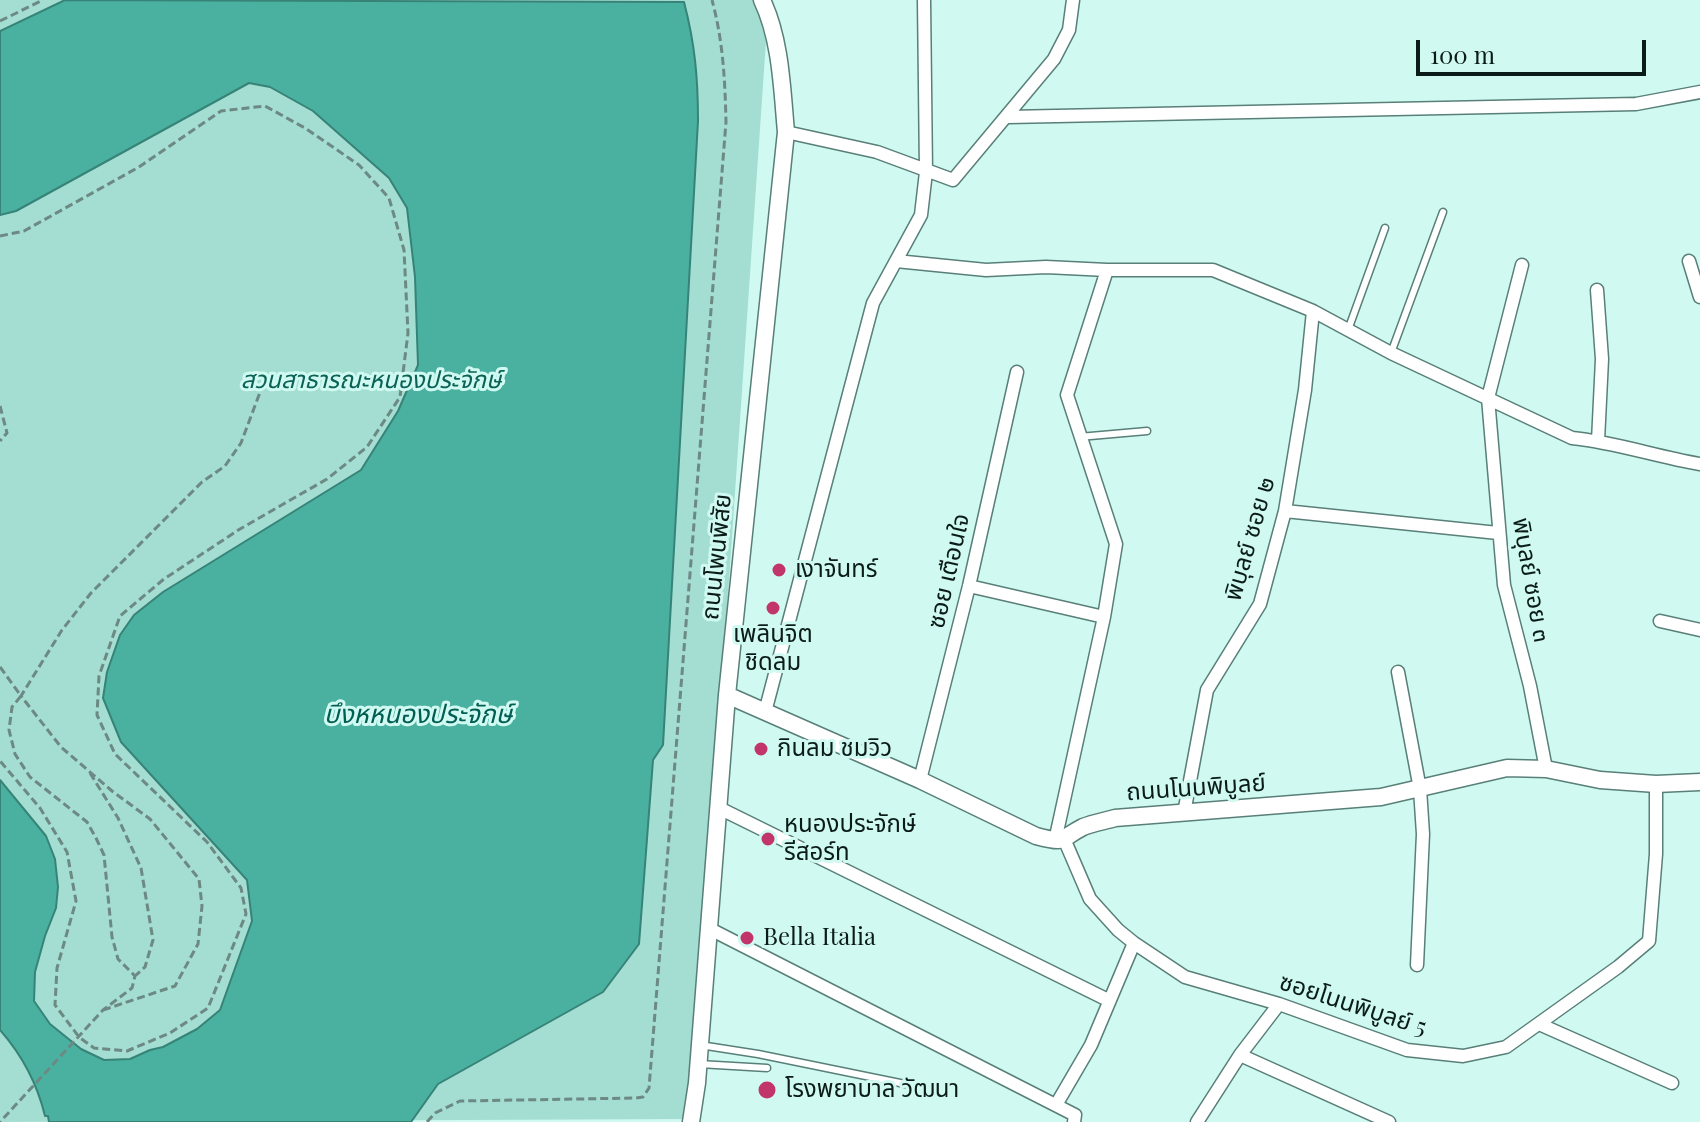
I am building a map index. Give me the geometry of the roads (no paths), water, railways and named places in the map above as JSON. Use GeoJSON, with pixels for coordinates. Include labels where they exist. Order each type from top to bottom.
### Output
{"type":"FeatureCollection","features":[{"type":"Feature","properties":{"kind":"street","name":"ถนนโพนพิสัย"},"geometry":{"type":"LineString","coordinates":[[691,1122],[699,1064],[727,695],[786,132],[779,67],[768,12],[762,0]]}},
{"type":"Feature","properties":{"kind":"street"},"geometry":{"type":"LineString","coordinates":[[765,712],[873,303],[921,215],[926,172],[924,0]]}},
{"type":"Feature","properties":{"kind":"street"},"geometry":{"type":"LineString","coordinates":[[786,132],[877,152],[953,180],[1054,59],[1069,30],[1073,0]]}},
{"type":"Feature","properties":{"kind":"street"},"geometry":{"type":"LineString","coordinates":[[1008,117],[1636,104],[1700,92]]}},
{"type":"Feature","properties":{"kind":"street"},"geometry":{"type":"LineString","coordinates":[[896,261],[986,270],[1046,267],[1213,270],[1313,311],[1391,353],[1572,438],[1700,464]]}},
{"type":"Feature","properties":{"kind":"street"},"geometry":{"type":"LineString","coordinates":[[1689,261],[1700,297]]}},
{"type":"Feature","properties":{"kind":"street","name":"พิบุลย์ ซอย ๓"},"geometry":{"type":"LineString","coordinates":[[1522,265],[1488,398],[1504,585],[1530,686],[1546,769]]}},
{"type":"Feature","properties":{"kind":"street"},"geometry":{"type":"LineString","coordinates":[[727,695],[920,780],[1036,836],[1060,841],[1116,544],[1067,395],[1107,270]]}},
{"type":"Feature","properties":{"kind":"street"},"geometry":{"type":"LineString","coordinates":[[1597,290],[1602,359],[1598,441]]}},
{"type":"Feature","properties":{"kind":"street","name":"พิบุลย์ ซอย ๒"},"geometry":{"type":"LineString","coordinates":[[1184,813],[1207,690],[1260,604],[1285,511],[1305,390],[1313,311]]}},
{"type":"Feature","properties":{"kind":"street","name":"ซอย เตือนใจ"},"geometry":{"type":"LineString","coordinates":[[920,780],[969,586],[1017,372]]}},
{"type":"Feature","properties":{"kind":"street"},"geometry":{"type":"LineString","coordinates":[[1285,511],[1498,533]]}},
{"type":"Feature","properties":{"kind":"street"},"geometry":{"type":"LineString","coordinates":[[969,586],[1104,617]]}},
{"type":"Feature","properties":{"kind":"street"},"geometry":{"type":"LineString","coordinates":[[1660,621],[1700,630]]}},
{"type":"Feature","properties":{"kind":"street"},"geometry":{"type":"LineString","coordinates":[[1398,672],[1420,789],[1423,848],[1417,965]]}},
{"type":"Feature","properties":{"kind":"street","name":"ถนนโนนพิบูลย์"},"geometry":{"type":"LineString","coordinates":[[1060,841],[1083,827],[1115,818],[1381,797],[1495,770],[1546,769],[1600,780],[1656,784],[1700,782]]}},
{"type":"Feature","properties":{"kind":"street","name":"ซอยโนนพิบูลย์ 5"},"geometry":{"type":"LineString","coordinates":[[1060,841],[1090,899],[1118,930],[1185,977],[1279,1004],[1407,1050],[1463,1056],[1506,1047],[1618,967],[1649,941],[1656,854],[1656,784]]}},
{"type":"Feature","properties":{"kind":"street"},"geometry":{"type":"LineString","coordinates":[[719,808],[1108,1000]]}},
{"type":"Feature","properties":{"kind":"street"},"geometry":{"type":"LineString","coordinates":[[710,929],[1075,1115],[1074,1122]]}},
{"type":"Feature","properties":{"kind":"street"},"geometry":{"type":"LineString","coordinates":[[1056,1105],[1091,1045],[1134,943]]}},
{"type":"Feature","properties":{"kind":"street"},"geometry":{"type":"LineString","coordinates":[[1197,1122],[1240,1055],[1279,1004]]}},
{"type":"Feature","properties":{"kind":"street"},"geometry":{"type":"LineString","coordinates":[[1539,1024],[1672,1083]]}},
{"type":"Feature","properties":{"kind":"street"},"geometry":{"type":"LineString","coordinates":[[1240,1055],[1364,1117],[1389,1122]]}},
{"type":"Feature","properties":{"kind":"lane"},"geometry":{"type":"LineString","coordinates":[[1391,353],[1443,212]]}},
{"type":"Feature","properties":{"kind":"lane"},"geometry":{"type":"LineString","coordinates":[[1348,330],[1385,228]]}},
{"type":"Feature","properties":{"kind":"lane"},"geometry":{"type":"LineString","coordinates":[[1079,437],[1147,431]]}},
{"type":"Feature","properties":{"kind":"lane"},"geometry":{"type":"LineString","coordinates":[[700,1045],[905,1084]]}},
{"type":"Feature","properties":{"kind":"lane"},"geometry":{"type":"LineString","coordinates":[[699,1064],[767,1068]]}},
{"type":"Feature","properties":{"kind":"water","name":"บึงหหนองประจักษ์"},"geometry":{"type":"Polygon","coordinates":[[[65,0],[684,2],[695,61],[698,121],[663,745],[653,760],[639,944],[603,992],[438,1084],[411,1122],[49,1122],[28,1070],[0,1030],[0,780],[46,836],[55,859],[58,887],[56,908],[35,972],[34,1001],[50,1024],[81,1049],[104,1060],[130,1059],[163,1047],[197,1029],[220,1010],[252,921],[247,880],[121,742],[103,698],[107,672],[120,635],[134,615],[163,592],[361,470],[398,411],[418,365],[415,277],[407,208],[389,178],[313,111],[270,87],[249,83],[16,211],[0,215],[0,31],[65,0]]]}},
{"type":"Feature","properties":{"kind":"place","name":"เงาจันทร์"},"geometry":{"type":"Point","coordinates":[779,570]}},
{"type":"Feature","properties":{"kind":"place","name":"เพลินจิต ชิดลม"},"geometry":{"type":"Point","coordinates":[773,608]}},
{"type":"Feature","properties":{"kind":"place","name":"กินลม ชมวิว"},"geometry":{"type":"Point","coordinates":[761,749]}},
{"type":"Feature","properties":{"kind":"place","name":"หนองประจักษ์ รีสอร์ท"},"geometry":{"type":"Point","coordinates":[768,839]}},
{"type":"Feature","properties":{"kind":"place","name":"Bella Italia"},"geometry":{"type":"Point","coordinates":[747,938]}},
{"type":"Feature","properties":{"kind":"place","name":"โรงพยาบาล วัฒนา"},"geometry":{"type":"Point","coordinates":[767,1090]}},
{"type":"Feature","properties":{"kind":"park label","name":"สวนสาธารณะหนองประจักษ์"},"geometry":{"type":"Point","coordinates":[371,381]}}]}
